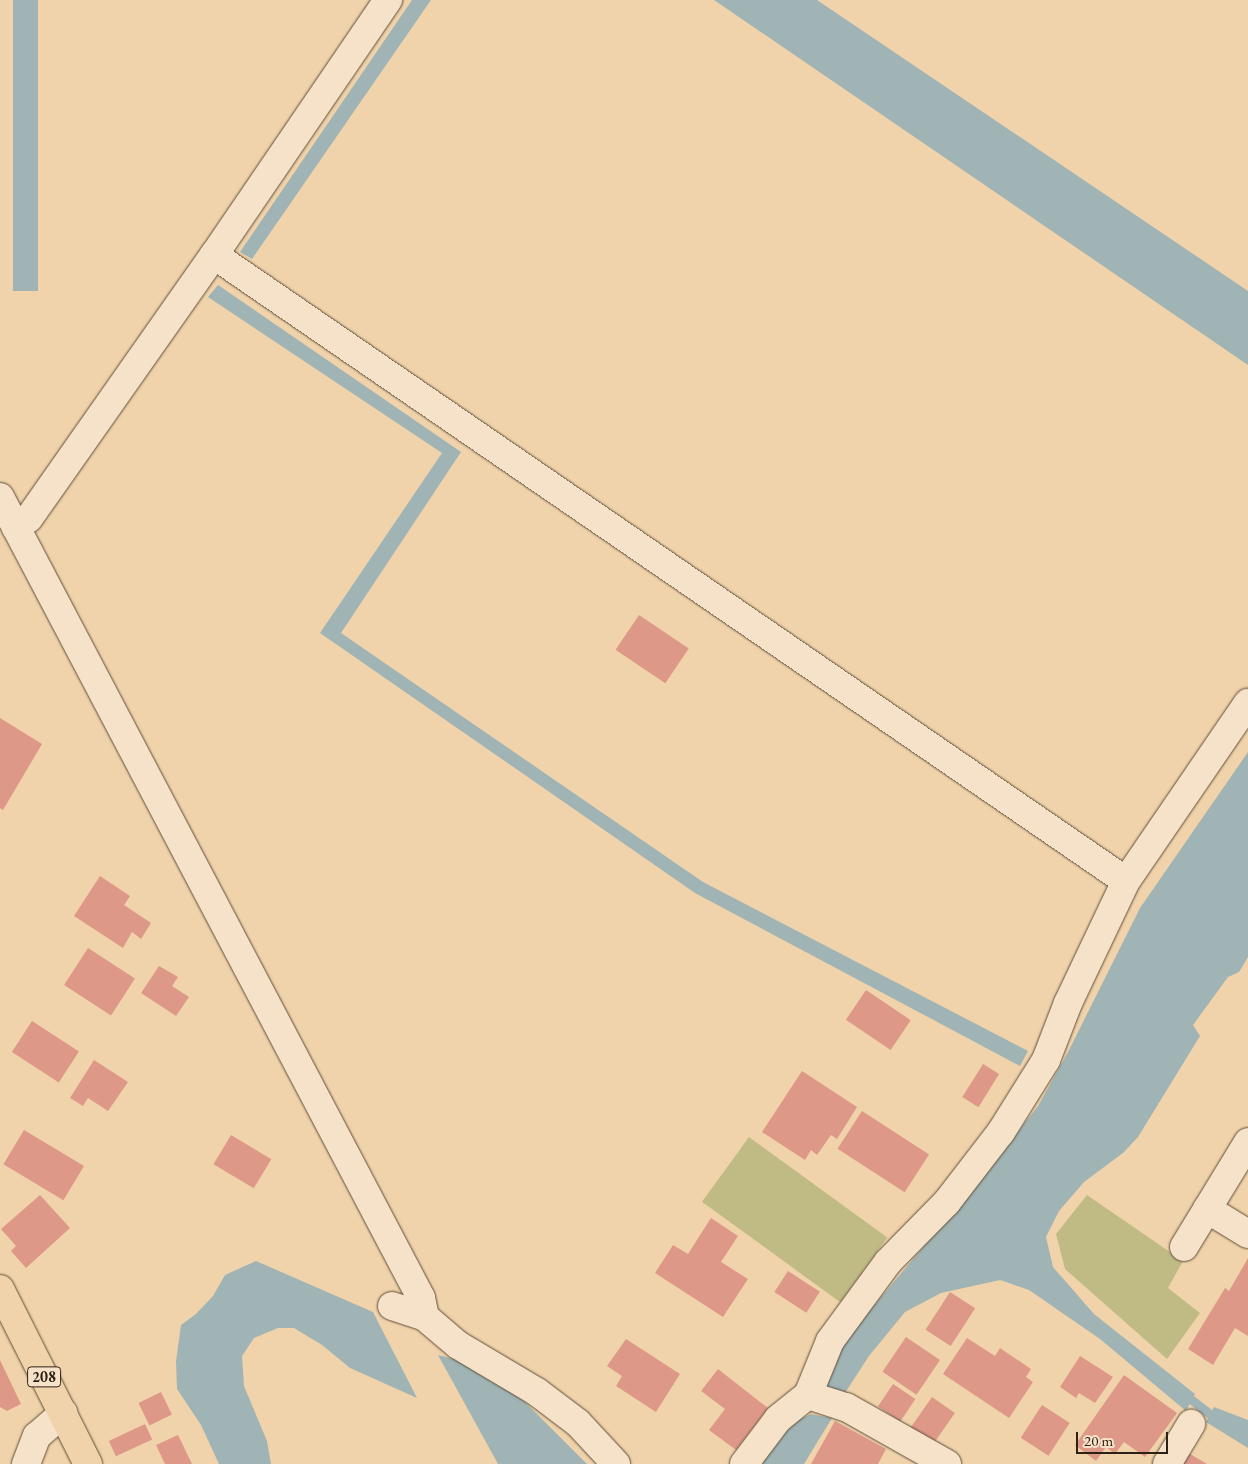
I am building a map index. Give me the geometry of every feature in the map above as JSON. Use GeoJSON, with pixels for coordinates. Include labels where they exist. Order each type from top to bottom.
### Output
{"type":"FeatureCollection","features":[{"type":"Feature","properties":{"kind":"highway","name":"208"},"geometry":{"type":"LineString","coordinates":[[0,1289],[88,1464]]}},
{"type":"Feature","properties":{"kind":"street"},"geometry":{"type":"LineString","coordinates":[[16,528],[30,518],[214,255],[388,0]]}},
{"type":"Feature","properties":{"kind":"street"},"geometry":{"type":"LineString","coordinates":[[214,255],[1126,881]]}},
{"type":"Feature","properties":{"kind":"street"},"geometry":{"type":"LineString","coordinates":[[0,497],[421,1298],[424,1317]]}},
{"type":"Feature","properties":{"kind":"street"},"geometry":{"type":"LineString","coordinates":[[744,1464],[778,1419],[808,1395],[830,1340],[888,1262],[947,1202],[1001,1132],[1046,1060],[1068,1003],[1126,881],[1248,704]]}},
{"type":"Feature","properties":{"kind":"street"},"geometry":{"type":"LineString","coordinates":[[1184,1247],[1248,1142]]}},
{"type":"Feature","properties":{"kind":"street"},"geometry":{"type":"LineString","coordinates":[[1207,1209],[1248,1234]]}},
{"type":"Feature","properties":{"kind":"street"},"geometry":{"type":"LineString","coordinates":[[392,1306],[424,1317],[458,1345],[537,1392],[578,1423],[616,1464]]}},
{"type":"Feature","properties":{"kind":"street"},"geometry":{"type":"LineString","coordinates":[[808,1395],[846,1407],[911,1455],[947,1464]]}},
{"type":"Feature","properties":{"kind":"street"},"geometry":{"type":"LineString","coordinates":[[26,1464],[37,1436],[63,1413]]}},
{"type":"Feature","properties":{"kind":"street"},"geometry":{"type":"LineString","coordinates":[[1166,1464],[1191,1424]]}},
{"type":"Feature","properties":{"kind":"shaded area"},"geometry":{"type":"Polygon","coordinates":[[[13,0],[38,0],[38,291],[13,291],[13,0]]]}},
{"type":"Feature","properties":{"kind":"shaded area"},"geometry":{"type":"Polygon","coordinates":[[[412,0],[431,0],[252,259],[240,252],[412,0]]]}},
{"type":"Feature","properties":{"kind":"shaded area"},"geometry":{"type":"Polygon","coordinates":[[[714,0],[817,0],[1248,291],[1248,365],[714,0]]]}},
{"type":"Feature","properties":{"kind":"shaded area"},"geometry":{"type":"Polygon","coordinates":[[[218,285],[461,452],[341,633],[703,882],[1028,1051],[1020,1066],[695,893],[320,633],[442,453],[208,297],[218,285]]]}},
{"type":"Feature","properties":{"kind":"shaded area"},"geometry":{"type":"Polygon","coordinates":[[[1248,752],[1248,957],[1239,972],[1228,977],[1193,1025],[1200,1036],[1138,1137],[1123,1153],[1084,1182],[1059,1211],[1046,1237],[1053,1267],[1094,1314],[1195,1394],[1186,1411],[1100,1339],[1029,1290],[1000,1280],[941,1293],[905,1312],[869,1356],[843,1396],[822,1386],[849,1335],[979,1181],[1038,1106],[1068,1052],[1140,908],[1248,752]]]}},
{"type":"Feature","properties":{"kind":"shaded area"},"geometry":{"type":"Polygon","coordinates":[[[749,1137],[887,1238],[840,1302],[702,1202],[749,1137]]]}},
{"type":"Feature","properties":{"kind":"shaded area"},"geometry":{"type":"Polygon","coordinates":[[[1087,1195],[1183,1261],[1168,1288],[1200,1313],[1167,1359],[1065,1269],[1056,1234],[1087,1195]]]}},
{"type":"Feature","properties":{"kind":"shaded area"},"geometry":{"type":"Polygon","coordinates":[[[256,1261],[373,1312],[417,1398],[350,1368],[322,1345],[294,1328],[278,1328],[254,1338],[242,1356],[244,1386],[267,1441],[271,1464],[219,1464],[201,1425],[177,1389],[176,1361],[181,1325],[196,1314],[213,1296],[225,1275],[256,1261]]]}},
{"type":"Feature","properties":{"kind":"shaded area"},"geometry":{"type":"Polygon","coordinates":[[[438,1355],[465,1362],[521,1398],[587,1464],[498,1464],[438,1355]]]}},
{"type":"Feature","properties":{"kind":"shaded area"},"geometry":{"type":"Polygon","coordinates":[[[1214,1407],[1248,1420],[1248,1448],[1206,1422],[1214,1407]]]}},
{"type":"Feature","properties":{"kind":"shaded area"},"geometry":{"type":"Polygon","coordinates":[[[811,1414],[832,1418],[804,1464],[756,1464],[788,1425],[811,1414]]]}},
{"type":"Feature","properties":{"kind":"building"},"geometry":{"type":"Polygon","coordinates":[[[639,615],[689,649],[665,683],[616,650],[639,615]]]}},
{"type":"Feature","properties":{"kind":"building"},"geometry":{"type":"Polygon","coordinates":[[[0,718],[42,744],[3,810],[0,808],[0,718]]]}},
{"type":"Feature","properties":{"kind":"building"},"geometry":{"type":"Polygon","coordinates":[[[100,876],[130,896],[124,905],[151,923],[141,939],[132,932],[123,948],[74,916],[100,876]]]}},
{"type":"Feature","properties":{"kind":"building"},"geometry":{"type":"Polygon","coordinates":[[[88,948],[135,978],[111,1015],[64,985],[88,948]]]}},
{"type":"Feature","properties":{"kind":"building"},"geometry":{"type":"Polygon","coordinates":[[[159,966],[178,977],[172,986],[189,997],[176,1016],[141,993],[159,966]]]}},
{"type":"Feature","properties":{"kind":"building"},"geometry":{"type":"Polygon","coordinates":[[[866,990],[911,1020],[891,1050],[846,1020],[866,990]]]}},
{"type":"Feature","properties":{"kind":"building"},"geometry":{"type":"Polygon","coordinates":[[[32,1021],[79,1051],[59,1083],[12,1052],[32,1021]]]}},
{"type":"Feature","properties":{"kind":"building"},"geometry":{"type":"Polygon","coordinates":[[[94,1060],[128,1082],[108,1111],[88,1098],[83,1106],[70,1098],[94,1060]]]}},
{"type":"Feature","properties":{"kind":"building"},"geometry":{"type":"Polygon","coordinates":[[[983,1064],[999,1074],[978,1107],[962,1097],[983,1064]]]}},
{"type":"Feature","properties":{"kind":"building"},"geometry":{"type":"Polygon","coordinates":[[[802,1071],[857,1107],[837,1139],[831,1135],[817,1155],[811,1150],[805,1160],[762,1132],[802,1071]]]}},
{"type":"Feature","properties":{"kind":"building"},"geometry":{"type":"Polygon","coordinates":[[[862,1111],[929,1155],[905,1192],[837,1149],[862,1111]]]}},
{"type":"Feature","properties":{"kind":"building"},"geometry":{"type":"Polygon","coordinates":[[[24,1130],[84,1166],[63,1200],[3,1164],[24,1130]]]}},
{"type":"Feature","properties":{"kind":"building"},"geometry":{"type":"Polygon","coordinates":[[[231,1135],[271,1159],[254,1188],[213,1164],[231,1135]]]}},
{"type":"Feature","properties":{"kind":"building"},"geometry":{"type":"Polygon","coordinates":[[[40,1195],[70,1228],[26,1268],[11,1251],[16,1246],[1,1229],[40,1195]]]}},
{"type":"Feature","properties":{"kind":"building"},"geometry":{"type":"Polygon","coordinates":[[[711,1218],[738,1236],[721,1262],[748,1279],[723,1317],[655,1273],[673,1245],[688,1254],[711,1218]]]}},
{"type":"Feature","properties":{"kind":"building"},"geometry":{"type":"Polygon","coordinates":[[[1248,1258],[1248,1336],[1235,1328],[1213,1365],[1188,1349],[1225,1288],[1229,1291],[1248,1258]]]}},
{"type":"Feature","properties":{"kind":"building"},"geometry":{"type":"Polygon","coordinates":[[[788,1271],[820,1292],[806,1313],[774,1292],[788,1271]]]}},
{"type":"Feature","properties":{"kind":"building"},"geometry":{"type":"Polygon","coordinates":[[[950,1292],[975,1308],[951,1346],[925,1330],[950,1292]]]}},
{"type":"Feature","properties":{"kind":"building"},"geometry":{"type":"Polygon","coordinates":[[[906,1337],[940,1360],[917,1395],[883,1372],[906,1337]]]}},
{"type":"Feature","properties":{"kind":"building"},"geometry":{"type":"Polygon","coordinates":[[[967,1338],[995,1356],[1000,1348],[1031,1369],[1026,1377],[1033,1382],[1009,1418],[943,1374],[967,1338]]]}},
{"type":"Feature","properties":{"kind":"building"},"geometry":{"type":"Polygon","coordinates":[[[626,1339],[680,1374],[656,1412],[616,1386],[622,1376],[607,1366],[626,1339]]]}},
{"type":"Feature","properties":{"kind":"building"},"geometry":{"type":"Polygon","coordinates":[[[1080,1356],[1113,1377],[1095,1403],[1079,1393],[1076,1398],[1060,1387],[1080,1356]]]}},
{"type":"Feature","properties":{"kind":"building"},"geometry":{"type":"Polygon","coordinates":[[[0,1360],[21,1404],[7,1411],[0,1407],[0,1360]]]}},
{"type":"Feature","properties":{"kind":"building"},"geometry":{"type":"Polygon","coordinates":[[[718,1369],[768,1408],[736,1450],[709,1430],[725,1409],[701,1391],[718,1369]]]}},
{"type":"Feature","properties":{"kind":"building"},"geometry":{"type":"Polygon","coordinates":[[[1124,1375],[1177,1413],[1145,1457],[1124,1442],[1115,1454],[1106,1447],[1096,1461],[1075,1445],[1124,1375]]]}},
{"type":"Feature","properties":{"kind":"building"},"geometry":{"type":"Polygon","coordinates":[[[893,1384],[915,1399],[900,1421],[878,1406],[893,1384]]]}},
{"type":"Feature","properties":{"kind":"building"},"geometry":{"type":"Polygon","coordinates":[[[161,1392],[172,1414],[149,1425],[139,1403],[161,1392]]]}},
{"type":"Feature","properties":{"kind":"building"},"geometry":{"type":"Polygon","coordinates":[[[932,1397],[955,1413],[933,1445],[910,1429],[932,1397]]]}},
{"type":"Feature","properties":{"kind":"building"},"geometry":{"type":"Polygon","coordinates":[[[1042,1405],[1070,1423],[1048,1456],[1021,1438],[1042,1405]]]}},
{"type":"Feature","properties":{"kind":"building"},"geometry":{"type":"Polygon","coordinates":[[[835,1421],[886,1449],[878,1464],[811,1464],[835,1421]]]}},
{"type":"Feature","properties":{"kind":"building"},"geometry":{"type":"Polygon","coordinates":[[[145,1424],[152,1439],[116,1456],[109,1441],[145,1424]]]}},
{"type":"Feature","properties":{"kind":"building"},"geometry":{"type":"Polygon","coordinates":[[[178,1435],[192,1464],[165,1464],[156,1445],[178,1435]]]}},
{"type":"Feature","properties":{"kind":"building"},"geometry":{"type":"Polygon","coordinates":[[[1185,1451],[1207,1464],[1177,1464],[1185,1451]]]}},
{"type":"Feature","properties":{"kind":"waterway"},"geometry":{"type":"LineString","coordinates":[[1184,1394],[1219,1421]]}}]}
